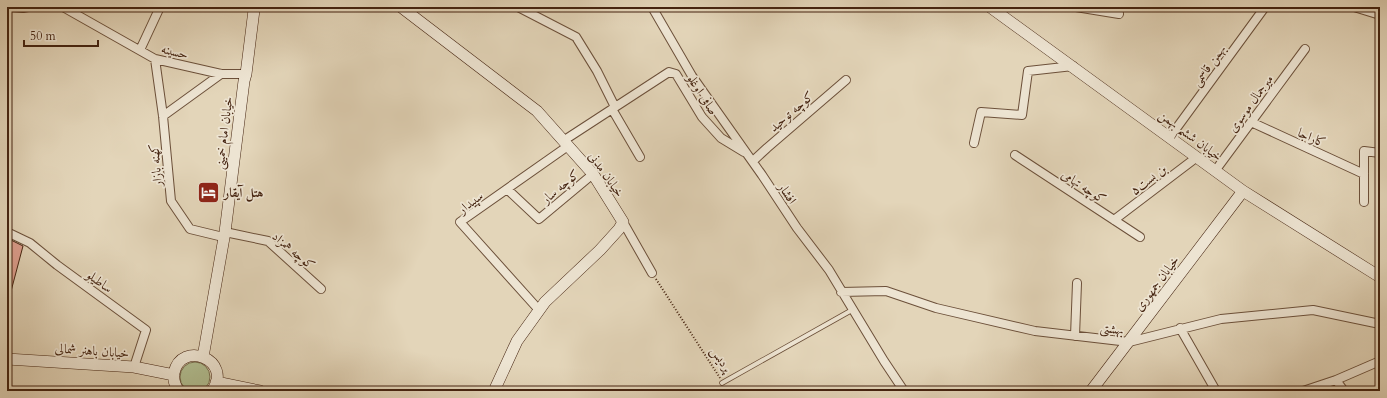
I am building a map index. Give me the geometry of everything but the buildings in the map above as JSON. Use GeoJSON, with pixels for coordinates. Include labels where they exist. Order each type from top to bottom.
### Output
{"type":"FeatureCollection","features":[{"type":"Feature","properties":{"kind":"street"},"geometry":{"type":"LineString","coordinates":[[9,7],[28,7]]}},
{"type":"Feature","properties":{"kind":"street","name":"حسینه"},"geometry":{"type":"LineString","coordinates":[[63,7],[155,59],[221,74],[246,74]]}},
{"type":"Feature","properties":{"kind":"street"},"geometry":{"type":"LineString","coordinates":[[140,50],[160,7]]}},
{"type":"Feature","properties":{"kind":"street","name":"خیابان امام خمینی"},"geometry":{"type":"LineString","coordinates":[[203,357],[224,235],[244,81],[254,10],[256,7]]}},
{"type":"Feature","properties":{"kind":"street","name":"خیابان مدنی"},"geometry":{"type":"LineString","coordinates":[[401,7],[537,111],[593,174],[622,222]]}},
{"type":"Feature","properties":{"kind":"street","name":"افشار"},"geometry":{"type":"LineString","coordinates":[[652,7],[692,76],[750,158],[796,228],[829,270],[884,362],[904,391]]}},
{"type":"Feature","properties":{"kind":"street","name":"خیابان ششم بهمن"},"geometry":{"type":"LineString","coordinates":[[990,7],[1243,191],[1380,277]]}},
{"type":"Feature","properties":{"kind":"street"},"geometry":{"type":"LineString","coordinates":[[1076,7],[1119,14]]}},
{"type":"Feature","properties":{"kind":"street","name":"بهمن قاسمی"},"geometry":{"type":"LineString","coordinates":[[1170,137],[1265,7]]}},
{"type":"Feature","properties":{"kind":"street"},"geometry":{"type":"LineString","coordinates":[[1354,7],[1380,15]]}},
{"type":"Feature","properties":{"kind":"street"},"geometry":{"type":"LineString","coordinates":[[524,8],[576,37],[597,71],[640,158]]}},
{"type":"Feature","properties":{"kind":"street","name":"میرجمال موسوی"},"geometry":{"type":"LineString","coordinates":[[1215,170],[1304,49]]}},
{"type":"Feature","properties":{"kind":"street","name":"کهنه بازار"},"geometry":{"type":"LineString","coordinates":[[155,59],[163,116],[170,201],[190,229],[224,235]]}},
{"type":"Feature","properties":{"kind":"street"},"geometry":{"type":"LineString","coordinates":[[974,143],[981,112],[1022,115],[1028,71],[1073,66]]}},
{"type":"Feature","properties":{"kind":"street","name":"صافی اوغلو"},"geometry":{"type":"LineString","coordinates":[[565,143],[614,108],[669,72],[676,74],[702,117],[721,138],[750,158]]}},
{"type":"Feature","properties":{"kind":"street"},"geometry":{"type":"LineString","coordinates":[[163,116],[221,74]]}},
{"type":"Feature","properties":{"kind":"street","name":"کوچه توحید"},"geometry":{"type":"LineString","coordinates":[[750,158],[767,148],[846,80]]}},
{"type":"Feature","properties":{"kind":"street","name":"کاراجا"},"geometry":{"type":"LineString","coordinates":[[1251,122],[1364,174]]}},
{"type":"Feature","properties":{"kind":"street","name":"سپیدار"},"geometry":{"type":"LineString","coordinates":[[539,310],[460,222],[507,189],[565,143]]}},
{"type":"Feature","properties":{"kind":"street"},"geometry":{"type":"LineString","coordinates":[[1364,202],[1364,151],[1380,153]]}},
{"type":"Feature","properties":{"kind":"street","name":"کوچه تهامی"},"geometry":{"type":"LineString","coordinates":[[1015,155],[1140,237]]}},
{"type":"Feature","properties":{"kind":"street","name":"بن بست۵"},"geometry":{"type":"LineString","coordinates":[[1114,220],[1197,157]]}},
{"type":"Feature","properties":{"kind":"street","name":"کوچه سار"},"geometry":{"type":"LineString","coordinates":[[507,189],[539,218],[593,174]]}},
{"type":"Feature","properties":{"kind":"street","name":"خیابان جمهوری"},"geometry":{"type":"LineString","coordinates":[[1090,391],[1129,342],[1243,191]]}},
{"type":"Feature","properties":{"kind":"street"},"geometry":{"type":"LineString","coordinates":[[622,222],[652,274]]}},
{"type":"Feature","properties":{"kind":"street"},"geometry":{"type":"LineString","coordinates":[[494,391],[517,341],[545,302],[600,250],[619,229],[622,222]]}},
{"type":"Feature","properties":{"kind":"street","name":"ساطیلو"},"geometry":{"type":"LineString","coordinates":[[7,232],[30,243],[57,265],[146,330],[134,367]]}},
{"type":"Feature","properties":{"kind":"street","name":"کوچه همزاد"},"geometry":{"type":"LineString","coordinates":[[224,235],[268,241],[321,289]]}},
{"type":"Feature","properties":{"kind":"street"},"geometry":{"type":"LineString","coordinates":[[1075,336],[1077,283]]}},
{"type":"Feature","properties":{"kind":"street","name":"بهشتی"},"geometry":{"type":"LineString","coordinates":[[841,292],[886,291],[936,308],[1035,331],[1129,342],[1221,318],[1313,310],[1380,324]]}},
{"type":"Feature","properties":{"kind":"street"},"geometry":{"type":"LineString","coordinates":[[1180,328],[1216,391]]}},
{"type":"Feature","properties":{"kind":"street"},"geometry":{"type":"LineString","coordinates":[[179,391],[174,382],[176,367],[181,361],[196,355],[209,360],[216,370],[214,387],[260,391]]}},
{"type":"Feature","properties":{"kind":"street","name":"خیابان باهنر شمالی"},"geometry":{"type":"LineString","coordinates":[[7,359],[134,367],[174,375]]}},
{"type":"Feature","properties":{"kind":"street"},"geometry":{"type":"LineString","coordinates":[[1303,391],[1336,380],[1380,361]]}},
{"type":"Feature","properties":{"kind":"street"},"geometry":{"type":"LineString","coordinates":[[1336,380],[1344,391]]}},
{"type":"Feature","properties":{"kind":"lane","name":"پردیس"},"geometry":{"type":"LineString","coordinates":[[722,382],[852,310]]}},
{"type":"Feature","properties":{"kind":"path","name":"پردیس"},"geometry":{"type":"LineString","coordinates":[[652,274],[722,382]]}},
{"type":"Feature","properties":{"kind":"green space"},"geometry":{"type":"Polygon","coordinates":[[[195,362],[206,366],[210,377],[206,388],[195,392],[184,388],[180,377],[184,366],[195,362]]]}},
{"type":"Feature","properties":{"kind":"place","name":"هتل آیقار"},"geometry":{"type":"Point","coordinates":[208,192]}}]}
